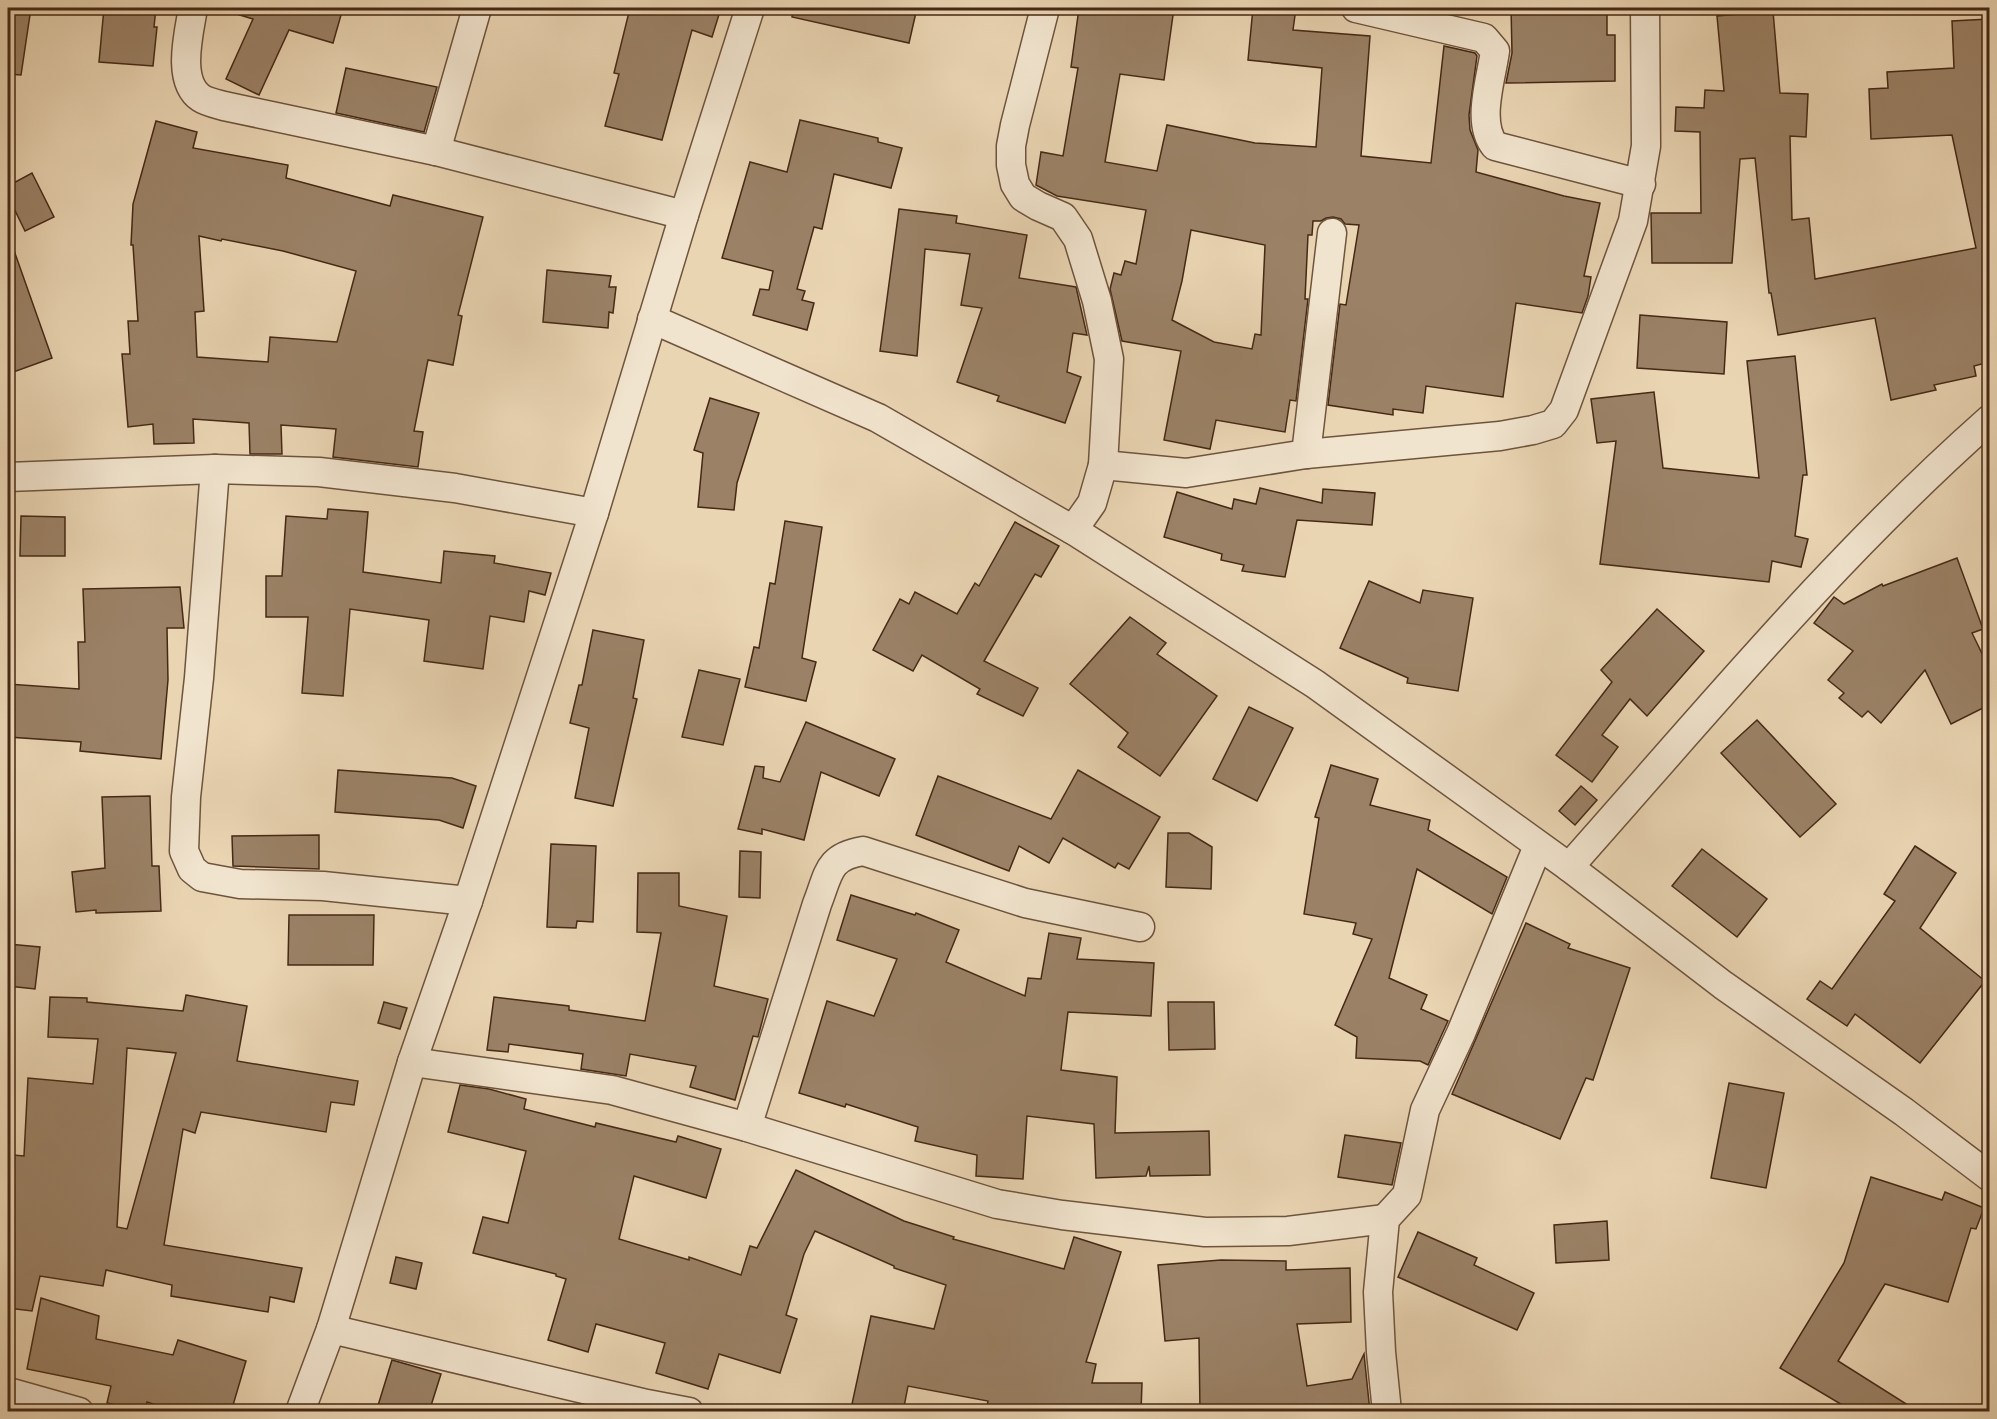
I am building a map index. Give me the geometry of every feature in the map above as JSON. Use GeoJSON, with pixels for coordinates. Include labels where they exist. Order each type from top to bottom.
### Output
{"type":"FeatureCollection","features":[{"type":"Feature","properties":{"kind":"street"},"geometry":{"type":"LineString","coordinates":[[193,8],[185,62],[189,86],[201,99],[224,106],[436,151],[684,215]]}},
{"type":"Feature","properties":{"kind":"street"},"geometry":{"type":"LineString","coordinates":[[436,151],[477,8]]}},
{"type":"Feature","properties":{"kind":"street"},"geometry":{"type":"LineString","coordinates":[[300,1412],[331,1329],[412,1062],[468,901],[594,513],[684,215],[750,8]]}},
{"type":"Feature","properties":{"kind":"street"},"geometry":{"type":"LineString","coordinates":[[1045,8],[1015,125],[1011,146],[1011,165],[1015,184],[1023,197],[1063,217],[1078,239],[1097,301],[1109,359],[1103,465],[1092,502],[1073,530]]}},
{"type":"Feature","properties":{"kind":"street"},"geometry":{"type":"LineString","coordinates":[[1356,8],[1484,39],[1491,44],[1495,51],[1485,110],[1485,128],[1495,146],[1641,184]]}},
{"type":"Feature","properties":{"kind":"street"},"geometry":{"type":"LineString","coordinates":[[1103,465],[1186,473],[1306,454],[1500,436],[1553,424],[1564,410],[1586,355],[1600,308],[1633,221],[1646,146],[1645,8]]}},
{"type":"Feature","properties":{"kind":"street"},"geometry":{"type":"LineString","coordinates":[[1306,454],[1332,233]]}},
{"type":"Feature","properties":{"kind":"street"},"geometry":{"type":"LineString","coordinates":[[652,319],[878,418],[1073,530],[1315,684],[1569,867],[1724,985],[1904,1112],[1989,1177]]}},
{"type":"Feature","properties":{"kind":"street"},"geometry":{"type":"LineString","coordinates":[[1569,867],[1847,558],[1932,470],[1989,419]]}},
{"type":"Feature","properties":{"kind":"street"},"geometry":{"type":"LineString","coordinates":[[8,477],[215,469],[331,474],[455,488],[594,513]]}},
{"type":"Feature","properties":{"kind":"street"},"geometry":{"type":"LineString","coordinates":[[215,469],[199,678],[186,797],[184,851],[192,868],[202,877],[240,884],[323,886],[468,901]]}},
{"type":"Feature","properties":{"kind":"street"},"geometry":{"type":"LineString","coordinates":[[1387,1412],[1378,1292],[1385,1219],[1407,1195],[1425,1110],[1461,1033],[1538,846]]}},
{"type":"Feature","properties":{"kind":"street"},"geometry":{"type":"LineString","coordinates":[[747,1127],[817,904],[837,859],[848,853],[863,851],[1025,903],[1140,927]]}},
{"type":"Feature","properties":{"kind":"street"},"geometry":{"type":"LineString","coordinates":[[412,1062],[612,1090],[747,1127],[997,1204],[1062,1215],[1205,1232],[1288,1231],[1385,1219]]}},
{"type":"Feature","properties":{"kind":"street"},"geometry":{"type":"LineString","coordinates":[[331,1329],[646,1408],[689,1412]]}},
{"type":"Feature","properties":{"kind":"street"},"geometry":{"type":"LineString","coordinates":[[8,1392],[79,1412]]}},
{"type":"Feature","properties":{"kind":"building"},"geometry":{"type":"Polygon","coordinates":[[[8,8],[31,8],[21,75],[8,74],[8,8]]]}},
{"type":"Feature","properties":{"kind":"building"},"geometry":{"type":"Polygon","coordinates":[[[104,8],[156,8],[154,27],[157,27],[153,66],[99,62],[104,8]]]}},
{"type":"Feature","properties":{"kind":"building"},"geometry":{"type":"Polygon","coordinates":[[[234,8],[343,8],[333,43],[289,30],[259,95],[226,79],[253,19],[233,13],[234,8]]]}},
{"type":"Feature","properties":{"kind":"building"},"geometry":{"type":"Polygon","coordinates":[[[630,8],[721,8],[712,37],[692,30],[662,140],[605,126],[619,74],[614,73],[630,8]]]}},
{"type":"Feature","properties":{"kind":"building"},"geometry":{"type":"Polygon","coordinates":[[[793,8],[917,8],[909,43],[792,17],[793,8]]]}},
{"type":"Feature","properties":{"kind":"building"},"geometry":{"type":"Polygon","coordinates":[[[1079,8],[1174,8],[1164,80],[1120,74],[1105,162],[1157,171],[1167,125],[1255,143],[1316,147],[1322,68],[1248,60],[1253,8],[1296,8],[1293,30],[1370,36],[1361,156],[1431,163],[1444,46],[1475,53],[1477,56],[1469,115],[1470,130],[1478,150],[1476,172],[1564,196],[1600,203],[1584,276],[1591,277],[1582,313],[1516,303],[1503,397],[1426,386],[1423,413],[1393,409],[1393,415],[1328,405],[1340,304],[1346,305],[1359,225],[1345,224],[1341,219],[1333,217],[1313,221],[1312,235],[1308,235],[1305,299],[1308,299],[1296,401],[1290,400],[1285,432],[1216,420],[1210,449],[1164,440],[1181,351],[1122,341],[1110,289],[1114,273],[1121,275],[1125,261],[1136,264],[1146,210],[1057,196],[1036,185],[1041,152],[1063,156],[1078,68],[1071,67],[1079,8]],[[1191,230],[1172,320],[1214,342],[1252,349],[1255,334],[1261,335],[1265,245],[1191,230]]]}},
{"type":"Feature","properties":{"kind":"building"},"geometry":{"type":"Polygon","coordinates":[[[1511,8],[1607,8],[1607,35],[1615,35],[1615,81],[1506,83],[1512,53],[1511,8]]]}},
{"type":"Feature","properties":{"kind":"building"},"geometry":{"type":"Polygon","coordinates":[[[1773,11],[1780,93],[1808,94],[1806,137],[1790,136],[1792,220],[1809,218],[1815,279],[1976,248],[1952,135],[1871,139],[1869,89],[1888,88],[1887,72],[1954,68],[1952,21],[1989,19],[1989,362],[1974,366],[1976,376],[1934,385],[1936,390],[1891,400],[1875,318],[1778,335],[1771,293],[1769,293],[1755,158],[1740,159],[1732,263],[1652,263],[1651,213],[1701,213],[1700,132],[1675,131],[1676,107],[1704,108],[1705,90],[1724,91],[1717,16],[1773,11]]]}},
{"type":"Feature","properties":{"kind":"building"},"geometry":{"type":"Polygon","coordinates":[[[346,68],[437,87],[424,132],[336,113],[346,68]]]}},
{"type":"Feature","properties":{"kind":"building"},"geometry":{"type":"Polygon","coordinates":[[[800,120],[878,138],[878,142],[902,148],[891,188],[834,174],[822,229],[814,227],[797,289],[805,291],[802,300],[814,303],[807,330],[753,315],[760,289],[769,290],[773,271],[722,258],[750,162],[787,172],[800,120]]]}},
{"type":"Feature","properties":{"kind":"building"},"geometry":{"type":"Polygon","coordinates":[[[156,121],[197,132],[193,148],[288,165],[286,178],[390,206],[393,195],[483,217],[458,315],[462,316],[453,365],[428,360],[414,431],[423,432],[418,467],[333,457],[336,429],[281,425],[282,454],[250,454],[249,423],[193,419],[194,443],[154,444],[153,424],[128,427],[122,354],[130,354],[128,321],[138,321],[133,245],[131,245],[133,204],[156,121]],[[199,236],[204,311],[195,312],[197,357],[268,362],[270,337],[337,342],[356,271],[283,251],[222,239],[221,241],[199,236]]]}},
{"type":"Feature","properties":{"kind":"building"},"geometry":{"type":"Polygon","coordinates":[[[32,173],[54,217],[25,231],[8,196],[8,186],[32,173]]]}},
{"type":"Feature","properties":{"kind":"building"},"geometry":{"type":"Polygon","coordinates":[[[899,209],[957,216],[956,223],[1027,235],[1019,278],[1076,287],[1087,335],[1073,333],[1067,372],[1081,377],[1065,423],[997,401],[999,396],[957,382],[982,308],[961,305],[970,254],[925,249],[917,356],[880,351],[899,209]]]}},
{"type":"Feature","properties":{"kind":"building"},"geometry":{"type":"Polygon","coordinates":[[[8,242],[11,242],[52,358],[8,374],[8,242]]]}},
{"type":"Feature","properties":{"kind":"building"},"geometry":{"type":"Polygon","coordinates":[[[547,270],[611,276],[609,287],[616,287],[613,313],[609,312],[608,328],[543,322],[547,270]]]}},
{"type":"Feature","properties":{"kind":"building"},"geometry":{"type":"Polygon","coordinates":[[[1640,315],[1727,322],[1724,374],[1637,368],[1640,315]]]}},
{"type":"Feature","properties":{"kind":"building"},"geometry":{"type":"Polygon","coordinates":[[[1795,356],[1807,475],[1803,475],[1795,536],[1808,539],[1801,567],[1772,561],[1769,582],[1600,564],[1616,441],[1597,443],[1591,399],[1654,392],[1663,468],[1759,478],[1747,361],[1795,356]]]}},
{"type":"Feature","properties":{"kind":"building"},"geometry":{"type":"Polygon","coordinates":[[[710,398],[759,413],[737,483],[734,510],[698,507],[703,453],[694,450],[710,398]]]}},
{"type":"Feature","properties":{"kind":"building"},"geometry":{"type":"Polygon","coordinates":[[[1260,488],[1322,503],[1323,489],[1375,493],[1372,525],[1297,520],[1285,577],[1242,571],[1244,565],[1221,560],[1222,554],[1164,537],[1177,492],[1232,509],[1234,499],[1256,504],[1260,488]]]}},
{"type":"Feature","properties":{"kind":"building"},"geometry":{"type":"Polygon","coordinates":[[[328,509],[368,512],[363,572],[441,583],[444,551],[495,556],[494,563],[551,573],[545,595],[529,591],[524,622],[490,616],[483,669],[424,661],[429,620],[350,609],[343,696],[302,693],[308,617],[266,617],[266,576],[282,576],[286,516],[327,519],[328,509]]]}},
{"type":"Feature","properties":{"kind":"building"},"geometry":{"type":"Polygon","coordinates":[[[21,516],[65,517],[65,556],[20,556],[21,516]]]}},
{"type":"Feature","properties":{"kind":"building"},"geometry":{"type":"Polygon","coordinates":[[[785,521],[822,527],[802,658],[816,662],[806,701],[745,687],[754,647],[759,648],[770,583],[775,584],[785,521]]]}},
{"type":"Feature","properties":{"kind":"building"},"geometry":{"type":"Polygon","coordinates":[[[1015,522],[1059,546],[1041,577],[1035,574],[984,661],[1038,688],[1023,716],[977,694],[980,689],[922,655],[913,671],[873,650],[900,599],[909,604],[915,592],[957,614],[975,583],[979,586],[1015,522]]]}},
{"type":"Feature","properties":{"kind":"building"},"geometry":{"type":"Polygon","coordinates":[[[1957,558],[1983,629],[1972,633],[1989,668],[1989,705],[1951,724],[1925,670],[1881,723],[1868,711],[1862,717],[1839,698],[1844,693],[1828,680],[1853,651],[1814,623],[1834,597],[1844,604],[1882,584],[1883,586],[1957,558]]]}},
{"type":"Feature","properties":{"kind":"building"},"geometry":{"type":"Polygon","coordinates":[[[1369,581],[1420,603],[1423,590],[1473,598],[1458,691],[1407,683],[1408,678],[1340,648],[1369,581]]]}},
{"type":"Feature","properties":{"kind":"building"},"geometry":{"type":"Polygon","coordinates":[[[180,587],[184,628],[167,628],[168,680],[161,759],[80,751],[81,742],[8,737],[8,684],[79,689],[78,642],[85,642],[83,589],[180,587]]]}},
{"type":"Feature","properties":{"kind":"building"},"geometry":{"type":"Polygon","coordinates":[[[1657,609],[1704,651],[1647,716],[1630,699],[1602,735],[1618,747],[1592,782],[1556,755],[1612,682],[1601,670],[1657,609]]]}},
{"type":"Feature","properties":{"kind":"building"},"geometry":{"type":"Polygon","coordinates":[[[1130,617],[1166,643],[1157,654],[1217,696],[1160,776],[1118,747],[1128,733],[1070,684],[1130,617]]]}},
{"type":"Feature","properties":{"kind":"building"},"geometry":{"type":"Polygon","coordinates":[[[593,630],[644,640],[633,698],[637,699],[613,806],[575,798],[589,728],[570,723],[579,685],[582,685],[593,630]]]}},
{"type":"Feature","properties":{"kind":"building"},"geometry":{"type":"Polygon","coordinates":[[[699,670],[740,679],[723,745],[682,737],[699,670]]]}},
{"type":"Feature","properties":{"kind":"building"},"geometry":{"type":"Polygon","coordinates":[[[1249,707],[1293,728],[1257,801],[1213,779],[1249,707]]]}},
{"type":"Feature","properties":{"kind":"building"},"geometry":{"type":"Polygon","coordinates":[[[1757,720],[1836,804],[1800,837],[1721,753],[1757,720]]]}},
{"type":"Feature","properties":{"kind":"building"},"geometry":{"type":"Polygon","coordinates":[[[806,722],[895,759],[879,796],[821,772],[804,840],[762,829],[762,834],[738,829],[755,766],[764,767],[763,778],[780,782],[806,722]]]}},
{"type":"Feature","properties":{"kind":"building"},"geometry":{"type":"Polygon","coordinates":[[[1331,765],[1378,779],[1370,805],[1430,820],[1428,830],[1507,877],[1492,914],[1417,869],[1389,978],[1427,995],[1421,1009],[1448,1021],[1428,1065],[1420,1061],[1356,1058],[1357,1037],[1335,1025],[1372,939],[1353,934],[1356,923],[1304,914],[1319,818],[1315,817],[1331,765]]]}},
{"type":"Feature","properties":{"kind":"building"},"geometry":{"type":"Polygon","coordinates":[[[338,770],[452,778],[476,786],[463,828],[439,820],[335,812],[338,770]]]}},
{"type":"Feature","properties":{"kind":"building"},"geometry":{"type":"Polygon","coordinates":[[[1078,770],[1160,817],[1129,869],[1118,863],[1115,868],[1063,838],[1049,863],[1019,846],[1009,871],[916,835],[938,776],[1051,819],[1078,770]]]}},
{"type":"Feature","properties":{"kind":"building"},"geometry":{"type":"Polygon","coordinates":[[[1581,786],[1597,800],[1575,825],[1559,811],[1581,786]]]}},
{"type":"Feature","properties":{"kind":"building"},"geometry":{"type":"Polygon","coordinates":[[[150,796],[152,866],[159,866],[161,911],[76,912],[72,872],[105,868],[102,797],[150,796]]]}},
{"type":"Feature","properties":{"kind":"building"},"geometry":{"type":"Polygon","coordinates":[[[1168,833],[1189,833],[1212,847],[1211,889],[1166,887],[1168,833]]]}},
{"type":"Feature","properties":{"kind":"building"},"geometry":{"type":"Polygon","coordinates":[[[319,835],[319,869],[233,866],[232,836],[319,835]]]}},
{"type":"Feature","properties":{"kind":"building"},"geometry":{"type":"Polygon","coordinates":[[[551,844],[596,846],[593,922],[577,921],[576,928],[547,927],[551,844]]]}},
{"type":"Feature","properties":{"kind":"building"},"geometry":{"type":"Polygon","coordinates":[[[1915,846],[1956,873],[1920,928],[1985,981],[1920,1063],[1855,1014],[1847,1026],[1807,999],[1820,981],[1832,989],[1895,901],[1884,894],[1915,846]]]}},
{"type":"Feature","properties":{"kind":"building"},"geometry":{"type":"Polygon","coordinates":[[[1702,849],[1767,899],[1737,937],[1672,886],[1702,849]]]}},
{"type":"Feature","properties":{"kind":"building"},"geometry":{"type":"Polygon","coordinates":[[[740,851],[761,852],[760,898],[739,897],[740,851]]]}},
{"type":"Feature","properties":{"kind":"building"},"geometry":{"type":"Polygon","coordinates":[[[638,873],[679,873],[679,906],[727,916],[714,986],[768,999],[758,1037],[753,1036],[735,1100],[690,1087],[696,1066],[630,1054],[626,1076],[581,1069],[583,1054],[509,1044],[508,1052],[487,1050],[494,997],[569,1006],[569,1010],[645,1021],[661,933],[637,932],[638,873]]]}},
{"type":"Feature","properties":{"kind":"building"},"geometry":{"type":"Polygon","coordinates":[[[851,895],[915,915],[916,913],[959,930],[946,962],[1025,996],[1028,978],[1041,979],[1049,933],[1081,938],[1077,959],[1154,963],[1151,1016],[1068,1012],[1061,1070],[1117,1077],[1115,1133],[1209,1131],[1210,1175],[1150,1176],[1149,1166],[1146,1176],[1096,1178],[1094,1124],[1027,1116],[1023,1179],[976,1176],[977,1155],[915,1141],[918,1127],[846,1104],[845,1107],[799,1093],[827,1001],[874,1016],[897,959],[837,940],[851,895]]]}},
{"type":"Feature","properties":{"kind":"building"},"geometry":{"type":"Polygon","coordinates":[[[289,915],[374,915],[373,965],[288,965],[289,915]]]}},
{"type":"Feature","properties":{"kind":"building"},"geometry":{"type":"Polygon","coordinates":[[[1526,923],[1570,944],[1568,948],[1630,968],[1593,1080],[1586,1078],[1560,1139],[1452,1094],[1526,923]]]}},
{"type":"Feature","properties":{"kind":"building"},"geometry":{"type":"Polygon","coordinates":[[[8,944],[40,947],[35,989],[8,986],[8,944]]]}},
{"type":"Feature","properties":{"kind":"building"},"geometry":{"type":"Polygon","coordinates":[[[186,995],[247,1006],[237,1061],[358,1081],[354,1105],[331,1102],[326,1132],[201,1112],[195,1133],[183,1129],[164,1245],[302,1268],[294,1302],[270,1297],[268,1312],[171,1296],[172,1285],[106,1270],[103,1286],[40,1276],[32,1311],[8,1308],[8,1208],[13,1155],[24,1156],[28,1078],[93,1084],[98,1039],[48,1037],[50,997],[87,998],[87,1002],[183,1011],[186,995]],[[127,1048],[117,1227],[127,1229],[176,1053],[127,1048]]]}},
{"type":"Feature","properties":{"kind":"building"},"geometry":{"type":"Polygon","coordinates":[[[384,1002],[407,1008],[400,1029],[378,1023],[384,1002]]]}},
{"type":"Feature","properties":{"kind":"building"},"geometry":{"type":"Polygon","coordinates":[[[1168,1002],[1214,1002],[1215,1049],[1169,1050],[1168,1002]]]}},
{"type":"Feature","properties":{"kind":"building"},"geometry":{"type":"Polygon","coordinates":[[[1729,1083],[1784,1093],[1766,1188],[1711,1178],[1729,1083]]]}},
{"type":"Feature","properties":{"kind":"building"},"geometry":{"type":"Polygon","coordinates":[[[460,1085],[489,1089],[526,1099],[524,1109],[595,1127],[596,1123],[676,1142],[678,1136],[721,1149],[706,1198],[634,1176],[619,1239],[689,1260],[689,1257],[741,1275],[750,1246],[757,1248],[796,1170],[904,1221],[954,1237],[953,1239],[1064,1269],[1074,1237],[1121,1252],[1086,1362],[1096,1364],[1092,1383],[1142,1383],[1141,1412],[986,1412],[988,1401],[908,1386],[903,1412],[887,1412],[852,1404],[871,1316],[934,1329],[946,1285],[894,1268],[894,1266],[815,1231],[804,1254],[786,1315],[797,1319],[780,1373],[719,1354],[708,1389],[656,1373],[665,1343],[596,1324],[588,1352],[548,1340],[566,1279],[556,1274],[473,1253],[483,1217],[508,1223],[526,1151],[448,1132],[460,1085]]]}},
{"type":"Feature","properties":{"kind":"building"},"geometry":{"type":"Polygon","coordinates":[[[1345,1135],[1401,1143],[1392,1185],[1338,1177],[1345,1135]]]}},
{"type":"Feature","properties":{"kind":"building"},"geometry":{"type":"Polygon","coordinates":[[[1871,1177],[1942,1200],[1945,1192],[1984,1208],[1976,1229],[1971,1228],[1948,1302],[1885,1284],[1838,1361],[1919,1412],[1854,1412],[1780,1368],[1844,1263],[1871,1177]]]}},
{"type":"Feature","properties":{"kind":"building"},"geometry":{"type":"Polygon","coordinates":[[[1607,1221],[1609,1260],[1556,1263],[1554,1225],[1607,1221]]]}},
{"type":"Feature","properties":{"kind":"building"},"geometry":{"type":"Polygon","coordinates":[[[1418,1232],[1477,1258],[1474,1265],[1534,1293],[1517,1330],[1398,1277],[1418,1232]]]}},
{"type":"Feature","properties":{"kind":"building"},"geometry":{"type":"Polygon","coordinates":[[[396,1257],[422,1263],[416,1289],[390,1283],[396,1257]]]}},
{"type":"Feature","properties":{"kind":"building"},"geometry":{"type":"Polygon","coordinates":[[[1221,1260],[1286,1261],[1286,1270],[1350,1268],[1351,1322],[1297,1324],[1307,1386],[1352,1379],[1364,1354],[1370,1412],[1200,1412],[1199,1338],[1165,1341],[1158,1265],[1221,1260]]]}},
{"type":"Feature","properties":{"kind":"building"},"geometry":{"type":"Polygon","coordinates":[[[41,1298],[99,1316],[96,1339],[173,1355],[178,1340],[246,1361],[231,1412],[177,1412],[147,1402],[145,1411],[107,1403],[111,1386],[27,1369],[41,1298]]]}},
{"type":"Feature","properties":{"kind":"building"},"geometry":{"type":"Polygon","coordinates":[[[392,1360],[441,1374],[429,1412],[376,1412],[392,1360]]]}}]}
